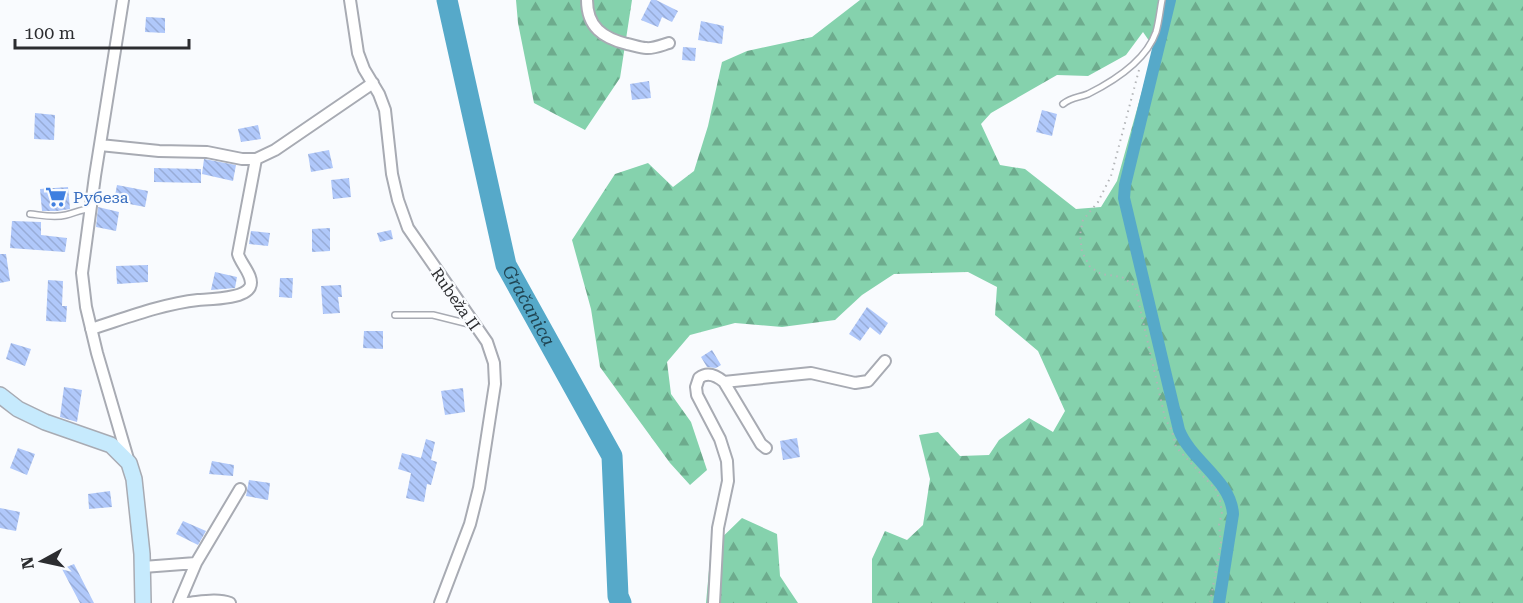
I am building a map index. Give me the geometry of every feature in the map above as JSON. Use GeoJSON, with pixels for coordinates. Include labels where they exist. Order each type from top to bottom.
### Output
{"type":"FeatureCollection","features":[{"type":"Feature","properties":{"kind":"street"},"geometry":{"type":"LineString","coordinates":[[123,0],[82,273],[86,307],[134,479],[143,567],[143,603]]}},
{"type":"Feature","properties":{"kind":"street","name":"Rubeža II"},"geometry":{"type":"LineString","coordinates":[[350,0],[358,53],[385,110],[392,174],[408,228],[487,342],[494,363],[495,384],[475,506],[440,603]]}},
{"type":"Feature","properties":{"kind":"street"},"geometry":{"type":"LineString","coordinates":[[587,0],[590,21],[601,33],[615,41],[647,48],[669,43]]}},
{"type":"Feature","properties":{"kind":"street"},"geometry":{"type":"LineString","coordinates":[[100,145],[159,151],[207,152],[243,159],[256,159],[275,150],[373,83]]}},
{"type":"Feature","properties":{"kind":"street"},"geometry":{"type":"LineString","coordinates":[[92,329],[185,302],[232,297],[250,288],[252,283],[250,276],[238,254],[256,159]]}},
{"type":"Feature","properties":{"kind":"street"},"geometry":{"type":"LineString","coordinates":[[724,382],[811,373],[855,383],[868,381],[885,361]]}},
{"type":"Feature","properties":{"kind":"street"},"geometry":{"type":"LineString","coordinates":[[714,603],[718,528],[728,482],[727,461],[720,439],[697,395],[696,387],[699,378],[703,375],[717,376],[724,382],[761,444],[766,448]]}},
{"type":"Feature","properties":{"kind":"street"},"geometry":{"type":"LineString","coordinates":[[0,395],[18,409],[45,422],[111,445],[129,463]]}},
{"type":"Feature","properties":{"kind":"street"},"geometry":{"type":"LineString","coordinates":[[178,603],[196,563],[240,489]]}},
{"type":"Feature","properties":{"kind":"street"},"geometry":{"type":"LineString","coordinates":[[143,567],[196,563]]}},
{"type":"Feature","properties":{"kind":"street"},"geometry":{"type":"LineString","coordinates":[[187,603],[211,600],[230,603]]}},
{"type":"Feature","properties":{"kind":"lane"},"geometry":{"type":"LineString","coordinates":[[1063,104],[1072,97],[1086,95],[1122,74],[1144,53],[1156,32],[1162,0]]}},
{"type":"Feature","properties":{"kind":"lane"},"geometry":{"type":"LineString","coordinates":[[30,214],[55,217],[81,209],[91,209]]}},
{"type":"Feature","properties":{"kind":"lane"},"geometry":{"type":"LineString","coordinates":[[395,315],[433,315],[475,325]]}},
{"type":"Feature","properties":{"kind":"path"},"geometry":{"type":"LineString","coordinates":[[1144,53],[1111,176],[1098,202],[1083,220],[1080,235],[1082,252],[1090,267],[1101,274],[1122,278],[1135,286],[1165,418],[1172,431],[1176,447],[1216,490],[1222,512],[1219,525],[1221,543],[1210,603]]}},
{"type":"Feature","properties":{"kind":"green space"},"geometry":{"type":"Polygon","coordinates":[[[516,0],[632,0],[620,78],[585,130],[534,103],[518,23],[516,0]]]}},
{"type":"Feature","properties":{"kind":"green space"},"geometry":{"type":"Polygon","coordinates":[[[860,0],[1523,0],[1523,603],[872,603],[872,559],[885,531],[907,540],[923,525],[930,479],[919,435],[938,432],[960,456],[989,455],[999,440],[1029,418],[1053,432],[1065,411],[1038,351],[995,315],[997,287],[968,272],[894,274],[862,295],[835,320],[782,327],[735,323],[690,335],[667,362],[671,394],[691,422],[707,470],[690,485],[670,463],[600,367],[591,309],[572,240],[615,174],[648,163],[673,187],[694,171],[708,126],[722,62],[747,51],[812,37],[860,0]],[[1143,32],[1126,55],[1088,76],[1057,75],[991,113],[981,124],[1000,165],[1025,169],[1076,209],[1101,207],[1117,181],[1154,48],[1143,32]]]}},
{"type":"Feature","properties":{"kind":"green space"},"geometry":{"type":"Polygon","coordinates":[[[742,518],[777,534],[780,576],[798,603],[706,603],[711,548],[742,518]]]}},
{"type":"Feature","properties":{"kind":"building"},"geometry":{"type":"Polygon","coordinates":[[[651,0],[656,0],[678,11],[672,22],[662,17],[658,27],[641,20],[651,0]]]}},
{"type":"Feature","properties":{"kind":"building"},"geometry":{"type":"Polygon","coordinates":[[[146,17],[165,18],[165,33],[145,32],[146,17]]]}},
{"type":"Feature","properties":{"kind":"building"},"geometry":{"type":"Polygon","coordinates":[[[701,21],[724,26],[722,44],[698,40],[701,21]]]}},
{"type":"Feature","properties":{"kind":"building"},"geometry":{"type":"Polygon","coordinates":[[[683,47],[696,48],[695,61],[682,60],[683,47]]]}},
{"type":"Feature","properties":{"kind":"building"},"geometry":{"type":"Polygon","coordinates":[[[649,81],[651,98],[632,100],[630,84],[649,81]]]}},
{"type":"Feature","properties":{"kind":"building"},"geometry":{"type":"Polygon","coordinates":[[[1042,110],[1057,114],[1052,136],[1036,132],[1042,110]]]}},
{"type":"Feature","properties":{"kind":"building"},"geometry":{"type":"Polygon","coordinates":[[[35,113],[55,115],[54,140],[34,139],[35,113]]]}},
{"type":"Feature","properties":{"kind":"building"},"geometry":{"type":"Polygon","coordinates":[[[258,125],[261,139],[241,142],[238,129],[258,125]]]}},
{"type":"Feature","properties":{"kind":"building"},"geometry":{"type":"Polygon","coordinates":[[[329,150],[333,168],[311,172],[308,154],[329,150]]]}},
{"type":"Feature","properties":{"kind":"building"},"geometry":{"type":"Polygon","coordinates":[[[204,159],[236,165],[233,181],[202,174],[204,159]]]}},
{"type":"Feature","properties":{"kind":"building"},"geometry":{"type":"Polygon","coordinates":[[[154,168],[201,169],[201,183],[154,182],[154,168]]]}},
{"type":"Feature","properties":{"kind":"building"},"geometry":{"type":"Polygon","coordinates":[[[349,178],[351,197],[333,199],[331,180],[349,178]]]}},
{"type":"Feature","properties":{"kind":"building"},"geometry":{"type":"Polygon","coordinates":[[[117,185],[148,191],[145,207],[114,201],[117,185]]]}},
{"type":"Feature","properties":{"kind":"building"},"geometry":{"type":"Polygon","coordinates":[[[68,187],[70,209],[42,211],[40,189],[68,187]]]}},
{"type":"Feature","properties":{"kind":"building"},"geometry":{"type":"Polygon","coordinates":[[[98,207],[119,212],[116,231],[96,227],[98,207]]]}},
{"type":"Feature","properties":{"kind":"building"},"geometry":{"type":"Polygon","coordinates":[[[12,221],[41,222],[41,235],[67,238],[65,252],[10,248],[12,221]]]}},
{"type":"Feature","properties":{"kind":"building"},"geometry":{"type":"Polygon","coordinates":[[[330,228],[330,251],[312,252],[312,229],[330,228]]]}},
{"type":"Feature","properties":{"kind":"building"},"geometry":{"type":"Polygon","coordinates":[[[391,230],[393,239],[380,242],[377,233],[391,230]]]}},
{"type":"Feature","properties":{"kind":"building"},"geometry":{"type":"Polygon","coordinates":[[[251,231],[270,233],[268,246],[249,244],[251,231]]]}},
{"type":"Feature","properties":{"kind":"building"},"geometry":{"type":"Polygon","coordinates":[[[0,254],[6,254],[10,281],[0,283],[0,254]]]}},
{"type":"Feature","properties":{"kind":"building"},"geometry":{"type":"Polygon","coordinates":[[[148,265],[148,282],[117,284],[116,266],[148,265]]]}},
{"type":"Feature","properties":{"kind":"building"},"geometry":{"type":"Polygon","coordinates":[[[215,272],[237,277],[235,288],[211,290],[215,272]]]}},
{"type":"Feature","properties":{"kind":"building"},"geometry":{"type":"Polygon","coordinates":[[[280,278],[293,278],[292,298],[279,297],[280,278]]]}},
{"type":"Feature","properties":{"kind":"building"},"geometry":{"type":"Polygon","coordinates":[[[48,280],[63,281],[62,306],[67,306],[66,322],[46,321],[48,280]]]}},
{"type":"Feature","properties":{"kind":"building"},"geometry":{"type":"Polygon","coordinates":[[[341,285],[342,297],[338,297],[340,313],[323,314],[321,286],[341,285]]]}},
{"type":"Feature","properties":{"kind":"building"},"geometry":{"type":"Polygon","coordinates":[[[867,307],[888,323],[880,335],[870,327],[860,341],[849,334],[867,307]]]}},
{"type":"Feature","properties":{"kind":"building"},"geometry":{"type":"Polygon","coordinates":[[[364,331],[383,331],[383,349],[363,348],[364,331]]]}},
{"type":"Feature","properties":{"kind":"building"},"geometry":{"type":"Polygon","coordinates":[[[11,343],[31,349],[25,366],[6,359],[11,343]]]}},
{"type":"Feature","properties":{"kind":"building"},"geometry":{"type":"Polygon","coordinates":[[[712,350],[721,365],[716,368],[707,367],[701,357],[712,350]]]}},
{"type":"Feature","properties":{"kind":"building"},"geometry":{"type":"Polygon","coordinates":[[[64,387],[82,390],[77,422],[60,417],[64,387]]]}},
{"type":"Feature","properties":{"kind":"building"},"geometry":{"type":"Polygon","coordinates":[[[463,388],[465,412],[445,415],[441,391],[463,388]]]}},
{"type":"Feature","properties":{"kind":"building"},"geometry":{"type":"Polygon","coordinates":[[[797,438],[800,457],[783,460],[780,441],[797,438]]]}},
{"type":"Feature","properties":{"kind":"building"},"geometry":{"type":"Polygon","coordinates":[[[426,439],[435,442],[431,460],[437,462],[431,485],[427,484],[424,502],[406,498],[411,473],[398,469],[402,453],[421,458],[426,439]]]}},
{"type":"Feature","properties":{"kind":"building"},"geometry":{"type":"Polygon","coordinates":[[[18,448],[35,454],[27,475],[10,468],[18,448]]]}},
{"type":"Feature","properties":{"kind":"building"},"geometry":{"type":"Polygon","coordinates":[[[212,461],[234,465],[233,476],[209,474],[212,461]]]}},
{"type":"Feature","properties":{"kind":"building"},"geometry":{"type":"Polygon","coordinates":[[[249,480],[270,483],[268,500],[246,496],[249,480]]]}},
{"type":"Feature","properties":{"kind":"building"},"geometry":{"type":"Polygon","coordinates":[[[110,491],[112,507],[89,509],[88,494],[110,491]]]}},
{"type":"Feature","properties":{"kind":"building"},"geometry":{"type":"Polygon","coordinates":[[[0,508],[20,512],[16,531],[0,528],[0,508]]]}},
{"type":"Feature","properties":{"kind":"building"},"geometry":{"type":"Polygon","coordinates":[[[183,521],[206,531],[198,545],[176,534],[183,521]]]}},
{"type":"Feature","properties":{"kind":"building"},"geometry":{"type":"Polygon","coordinates":[[[74,564],[94,603],[80,603],[62,569],[74,564]]]}},
{"type":"Feature","properties":{"kind":"waterway","name":"Gračanica"},"geometry":{"type":"LineString","coordinates":[[447,0],[506,265],[612,456],[618,596],[621,603]]}},
{"type":"Feature","properties":{"kind":"waterway"},"geometry":{"type":"LineString","coordinates":[[1170,0],[1125,185],[1124,198],[1179,430],[1231,502],[1233,514],[1219,603]]}},
{"type":"Feature","properties":{"kind":"place","name":"Рубеза"},"geometry":{"type":"Point","coordinates":[56,197]}}]}
